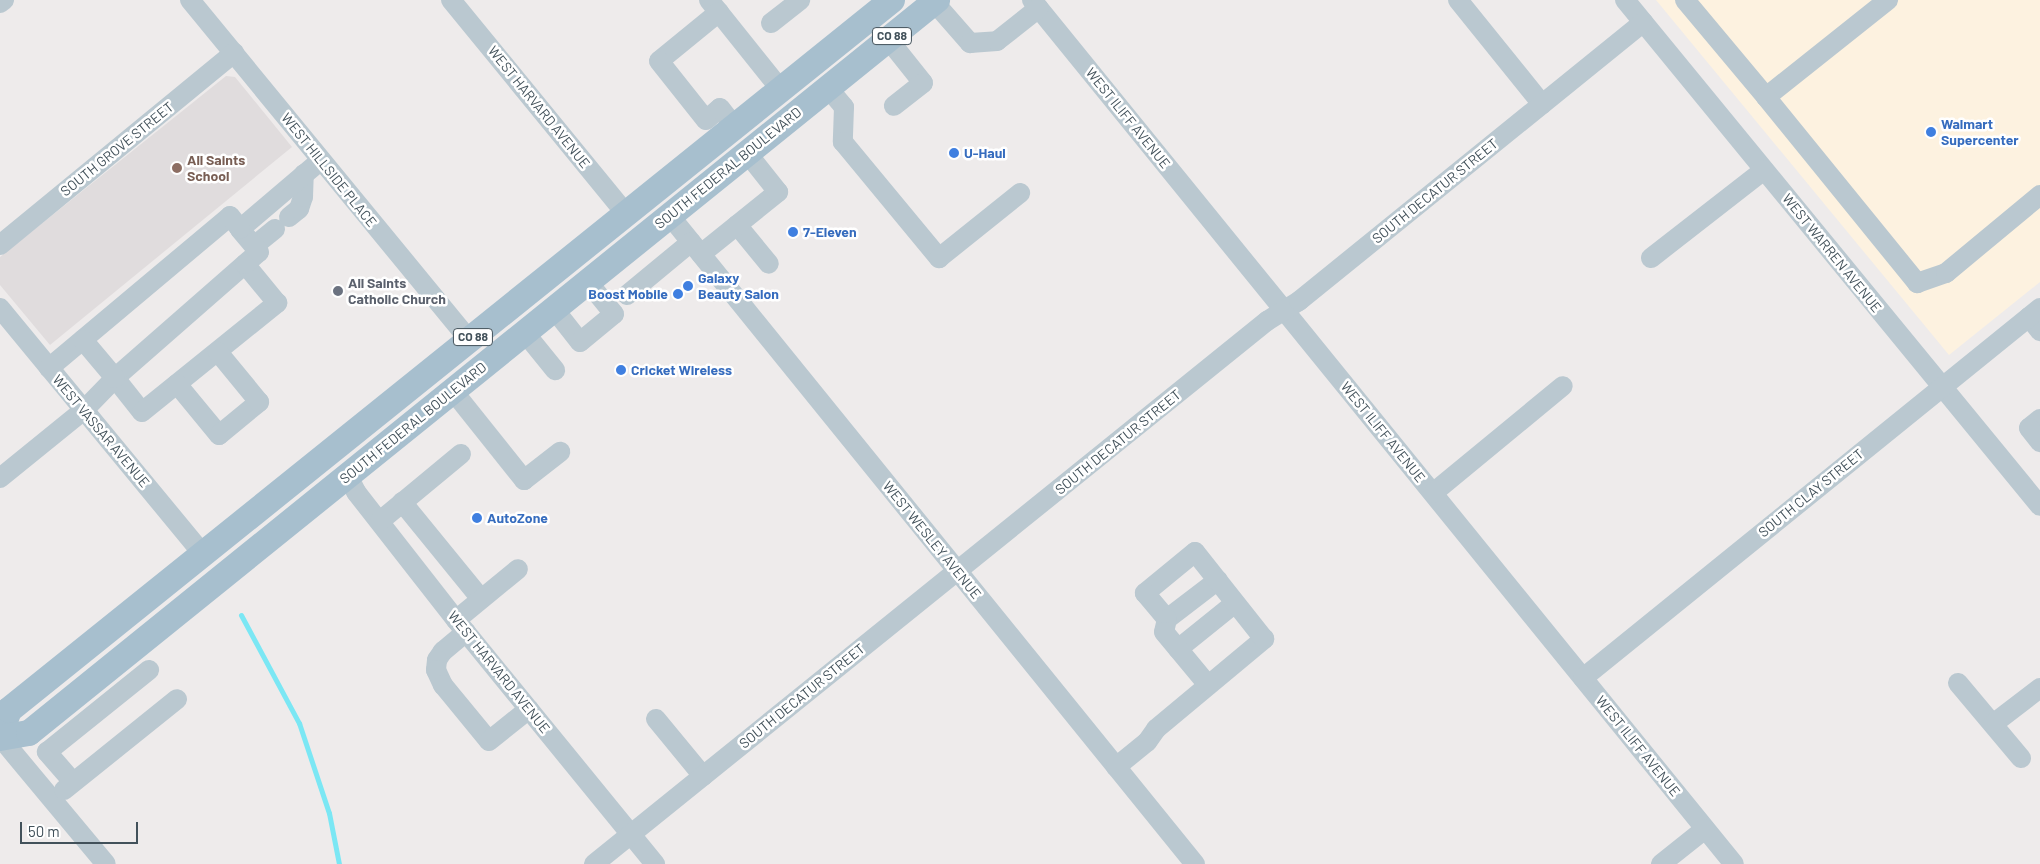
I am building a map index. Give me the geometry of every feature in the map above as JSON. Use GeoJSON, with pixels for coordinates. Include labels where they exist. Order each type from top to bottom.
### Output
{"type":"FeatureCollection","features":[{"type":"Feature","properties":{"kind":"main road","name":"SOUTH FEDERAL BOULEVARD"},"geometry":{"type":"LineString","coordinates":[[878,4],[781,90],[9,710],[0,738],[30,733],[936,1]]}},
{"type":"Feature","properties":{"kind":"main road"},"geometry":{"type":"LineString","coordinates":[[670,216],[669,198],[762,119],[773,106],[781,90]]}},
{"type":"Feature","properties":{"kind":"main road"},"geometry":{"type":"LineString","coordinates":[[529,330],[557,295],[624,238],[629,229],[626,214]]}},
{"type":"Feature","properties":{"kind":"main road"},"geometry":{"type":"LineString","coordinates":[[348,476],[348,458],[354,447],[412,386]]}},
{"type":"Feature","properties":{"kind":"main road"},"geometry":{"type":"LineString","coordinates":[[108,669],[137,637],[208,574],[209,566],[203,554]]}},
{"type":"Feature","properties":{"kind":"street"},"geometry":{"type":"LineString","coordinates":[[0,3],[4,0]]}},
{"type":"Feature","properties":{"kind":"street","name":"WEST HILLSIDE PLACE"},"geometry":{"type":"LineString","coordinates":[[190,0],[469,340]]}},
{"type":"Feature","properties":{"kind":"street","name":"WEST HARVARD AVENUE"},"geometry":{"type":"LineString","coordinates":[[451,0],[626,214]]}},
{"type":"Feature","properties":{"kind":"street"},"geometry":{"type":"LineString","coordinates":[[771,23],[800,0]]}},
{"type":"Feature","properties":{"kind":"street"},"geometry":{"type":"LineString","coordinates":[[1458,0],[1542,104]]}},
{"type":"Feature","properties":{"kind":"street","name":"WEST WARREN AVENUE"},"geometry":{"type":"LineString","coordinates":[[1625,0],[2040,506]]}},
{"type":"Feature","properties":{"kind":"street"},"geometry":{"type":"LineString","coordinates":[[1685,0],[1917,283],[1946,273],[2040,195]]}},
{"type":"Feature","properties":{"kind":"street"},"geometry":{"type":"LineString","coordinates":[[1766,98],[1888,0]]}},
{"type":"Feature","properties":{"kind":"street"},"geometry":{"type":"LineString","coordinates":[[936,1],[970,43],[997,41],[1036,4]]}},
{"type":"Feature","properties":{"kind":"street","name":"WEST ILIFF AVENUE"},"geometry":{"type":"LineString","coordinates":[[1036,4],[1734,864]]}},
{"type":"Feature","properties":{"kind":"street"},"geometry":{"type":"LineString","coordinates":[[735,126],[720,108],[706,120],[659,61],[714,6],[781,90]]}},
{"type":"Feature","properties":{"kind":"street","name":"SOUTH DECATUR STREET"},"geometry":{"type":"LineString","coordinates":[[594,864],[1267,321],[1284,310],[1643,22]]}},
{"type":"Feature","properties":{"kind":"street"},"geometry":{"type":"LineString","coordinates":[[888,39],[923,83],[894,106]]}},
{"type":"Feature","properties":{"kind":"street","name":"SOUTH GROVE STREET"},"geometry":{"type":"LineString","coordinates":[[0,245],[234,53]]}},
{"type":"Feature","properties":{"kind":"street"},"geometry":{"type":"LineString","coordinates":[[828,88],[844,107],[843,142],[939,258],[1020,193]]}},
{"type":"Feature","properties":{"kind":"street"},"geometry":{"type":"LineString","coordinates":[[627,295],[696,248],[737,225],[778,192],[747,153]]}},
{"type":"Feature","properties":{"kind":"street"},"geometry":{"type":"LineString","coordinates":[[240,229],[321,160]]}},
{"type":"Feature","properties":{"kind":"street"},"geometry":{"type":"LineString","coordinates":[[1651,258],[1764,170]]}},
{"type":"Feature","properties":{"kind":"street"},"geometry":{"type":"LineString","coordinates":[[0,478],[84,410],[115,378],[299,209],[304,197],[304,174]]}},
{"type":"Feature","properties":{"kind":"street"},"geometry":{"type":"LineString","coordinates":[[49,368],[230,216],[240,229],[250,255],[277,303],[142,412],[83,340]]}},
{"type":"Feature","properties":{"kind":"street","name":"WEST WESLEY AVENUE"},"geometry":{"type":"LineString","coordinates":[[670,216],[1194,864]]}},
{"type":"Feature","properties":{"kind":"street"},"geometry":{"type":"LineString","coordinates":[[737,225],[769,264]]}},
{"type":"Feature","properties":{"kind":"street"},"geometry":{"type":"LineString","coordinates":[[554,309],[580,342],[614,314],[588,282]]}},
{"type":"Feature","properties":{"kind":"street","name":"WEST VASSAR AVENUE"},"geometry":{"type":"LineString","coordinates":[[0,308],[203,554]]}},
{"type":"Feature","properties":{"kind":"street","name":"SOUTH CLAY STREET"},"geometry":{"type":"LineString","coordinates":[[1583,678],[1943,387],[2036,319]]}},
{"type":"Feature","properties":{"kind":"street"},"geometry":{"type":"LineString","coordinates":[[529,330],[555,370]]}},
{"type":"Feature","properties":{"kind":"street"},"geometry":{"type":"LineString","coordinates":[[177,384],[219,435],[259,402],[218,352]]}},
{"type":"Feature","properties":{"kind":"street"},"geometry":{"type":"LineString","coordinates":[[1433,493],[1562,386]]}},
{"type":"Feature","properties":{"kind":"street"},"geometry":{"type":"LineString","coordinates":[[453,391],[524,480],[560,452]]}},
{"type":"Feature","properties":{"kind":"street"},"geometry":{"type":"LineString","coordinates":[[2040,419],[2029,428],[2040,442]]}},
{"type":"Feature","properties":{"kind":"street"},"geometry":{"type":"LineString","coordinates":[[380,521],[460,454]]}},
{"type":"Feature","properties":{"kind":"street","name":"WEST HARVARD AVENUE"},"geometry":{"type":"LineString","coordinates":[[348,476],[356,492],[461,626],[654,864]]}},
{"type":"Feature","properties":{"kind":"street"},"geometry":{"type":"LineString","coordinates":[[402,502],[481,599]]}},
{"type":"Feature","properties":{"kind":"street"},"geometry":{"type":"LineString","coordinates":[[1116,767],[1147,742],[1156,729],[1264,639],[1195,552],[1145,593],[1167,619]]}},
{"type":"Feature","properties":{"kind":"street"},"geometry":{"type":"LineString","coordinates":[[518,569],[481,599],[437,660],[436,670],[449,692],[489,741],[529,709]]}},
{"type":"Feature","properties":{"kind":"street"},"geometry":{"type":"LineString","coordinates":[[1208,685],[1164,632],[1167,619],[1218,580]]}},
{"type":"Feature","properties":{"kind":"street"},"geometry":{"type":"LineString","coordinates":[[1178,649],[1236,602]]}},
{"type":"Feature","properties":{"kind":"street"},"geometry":{"type":"LineString","coordinates":[[108,669],[123,691]]}},
{"type":"Feature","properties":{"kind":"street"},"geometry":{"type":"LineString","coordinates":[[73,782],[47,752],[149,670]]}},
{"type":"Feature","properties":{"kind":"street"},"geometry":{"type":"LineString","coordinates":[[1958,683],[2021,758]]}},
{"type":"Feature","properties":{"kind":"street"},"geometry":{"type":"LineString","coordinates":[[1993,724],[2040,688]]}},
{"type":"Feature","properties":{"kind":"street"},"geometry":{"type":"LineString","coordinates":[[72,698],[89,718]]}},
{"type":"Feature","properties":{"kind":"street"},"geometry":{"type":"LineString","coordinates":[[53,799],[177,698]]}},
{"type":"Feature","properties":{"kind":"street"},"geometry":{"type":"LineString","coordinates":[[656,719],[703,776]]}},
{"type":"Feature","properties":{"kind":"street"},"geometry":{"type":"LineString","coordinates":[[0,738],[106,864]]}},
{"type":"Feature","properties":{"kind":"street"},"geometry":{"type":"LineString","coordinates":[[1661,864],[1705,829]]}},
{"type":"Feature","properties":{"kind":"shaded area"},"geometry":{"type":"Polygon","coordinates":[[[1656,0],[2040,0],[2040,282],[1949,355],[1656,0]]]}},
{"type":"Feature","properties":{"kind":"shaded area"},"geometry":{"type":"Polygon","coordinates":[[[226,76],[235,77],[292,147],[50,345],[0,285],[0,257],[226,76]]]}},
{"type":"Feature","properties":{"kind":"waterway"},"geometry":{"type":"LineString","coordinates":[[241,615],[299,723],[329,813],[339,864]]}},
{"type":"Feature","properties":{"kind":"place","name":"Walmart Supercenter"},"geometry":{"type":"Point","coordinates":[1931,132]}},
{"type":"Feature","properties":{"kind":"place","name":"U-Haul"},"geometry":{"type":"Point","coordinates":[954,153]}},
{"type":"Feature","properties":{"kind":"place","name":"All Saints School"},"geometry":{"type":"Point","coordinates":[177,168]}},
{"type":"Feature","properties":{"kind":"place","name":"7-Eleven"},"geometry":{"type":"Point","coordinates":[793,232]}},
{"type":"Feature","properties":{"kind":"place","name":"Galaxy Beauty Salon"},"geometry":{"type":"Point","coordinates":[688,286]}},
{"type":"Feature","properties":{"kind":"place","name":"All Saints Catholic Church"},"geometry":{"type":"Point","coordinates":[338,291]}},
{"type":"Feature","properties":{"kind":"place","name":"Boost Mobile"},"geometry":{"type":"Point","coordinates":[678,294]}},
{"type":"Feature","properties":{"kind":"place","name":"Cricket Wireless"},"geometry":{"type":"Point","coordinates":[621,370]}},
{"type":"Feature","properties":{"kind":"place","name":"AutoZone"},"geometry":{"type":"Point","coordinates":[477,518]}}]}
